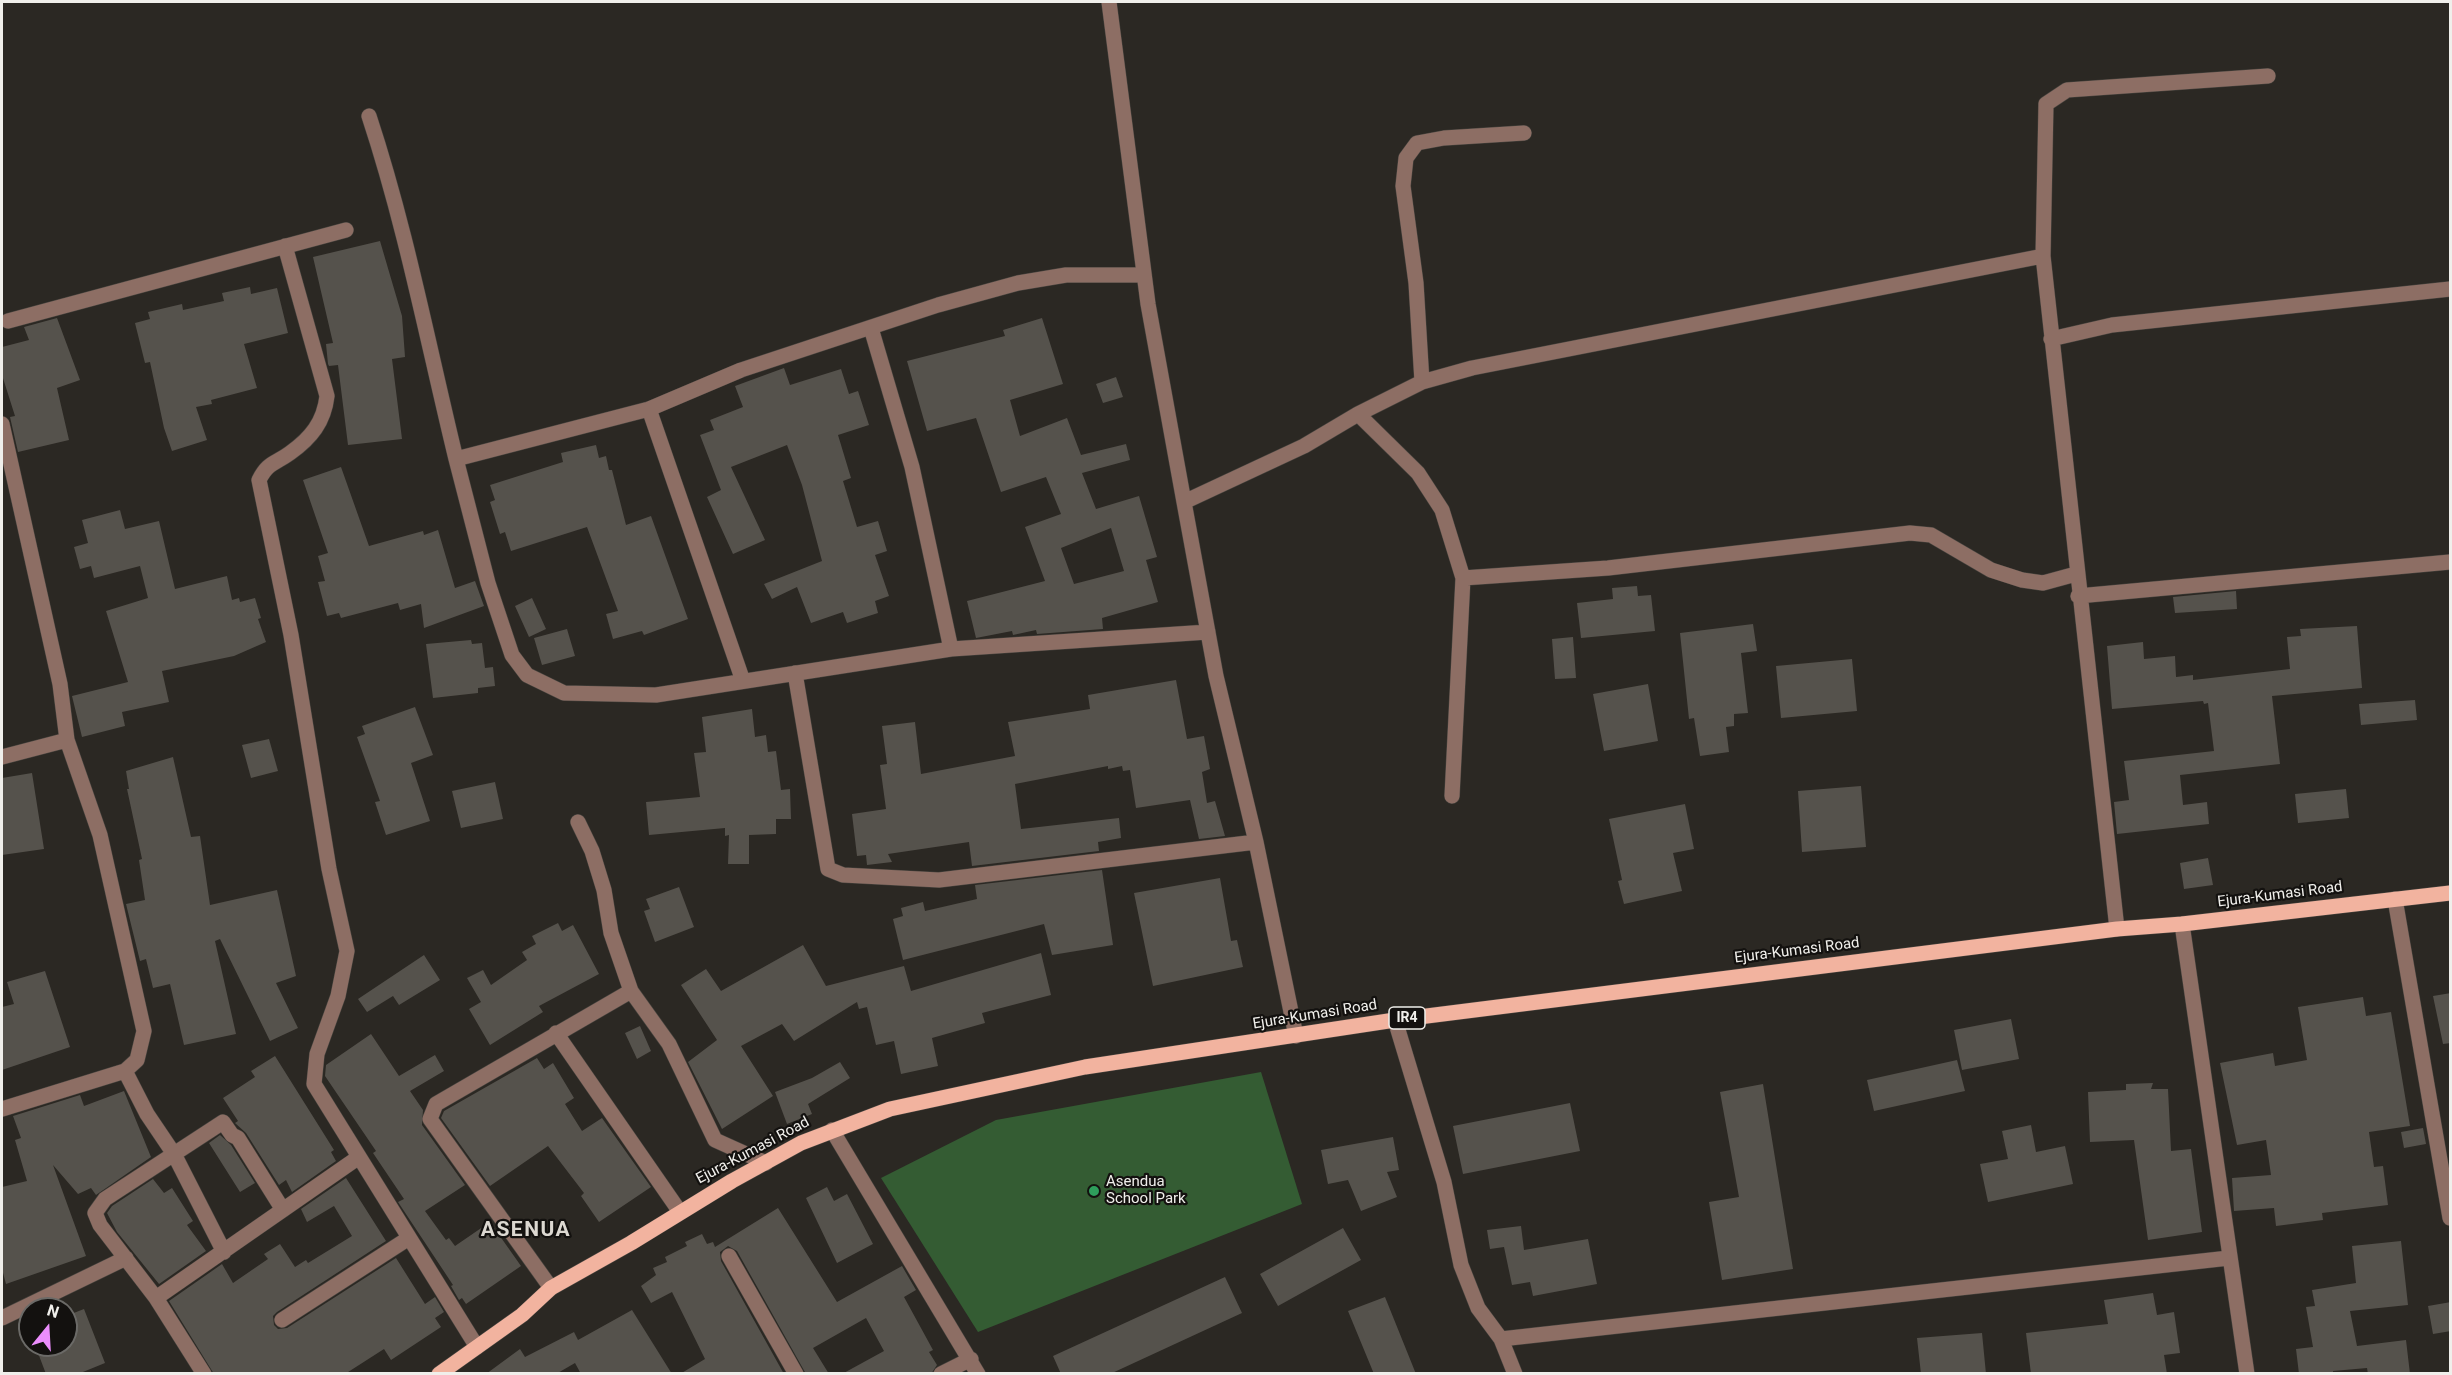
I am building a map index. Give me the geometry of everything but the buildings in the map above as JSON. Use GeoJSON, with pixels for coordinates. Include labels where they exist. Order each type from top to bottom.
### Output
{"type":"FeatureCollection","features":[{"type":"Feature","properties":{"kind":"main road","name":"Ejura-Kumasi Road"},"geometry":{"type":"LineString","coordinates":[[439,1374],[522,1315],[550,1288],[801,1143],[891,1108],[1085,1067],[1395,1020],[2116,928],[2182,924],[2451,893]]}},
{"type":"Feature","properties":{"kind":"street"},"geometry":{"type":"LineString","coordinates":[[1109,2],[1144,274],[1184,502],[1208,632],[1256,842],[1296,1036]]}},
{"type":"Feature","properties":{"kind":"street"},"geometry":{"type":"LineString","coordinates":[[2116,928],[2078,596],[2043,256],[2046,104],[2067,90],[2268,76]]}},
{"type":"Feature","properties":{"kind":"street"},"geometry":{"type":"LineString","coordinates":[[369,116],[394,192],[404,247],[488,583],[512,655],[527,675],[564,693],[656,695],[951,649],[1208,632]]}},
{"type":"Feature","properties":{"kind":"street"},"geometry":{"type":"LineString","coordinates":[[1422,382],[1416,284],[1403,186],[1406,158],[1417,143],[1524,133]]}},
{"type":"Feature","properties":{"kind":"street"},"geometry":{"type":"LineString","coordinates":[[8,321],[346,230]]}},
{"type":"Feature","properties":{"kind":"street"},"geometry":{"type":"LineString","coordinates":[[285,246],[327,396],[325,414],[314,433],[290,453],[266,466],[259,480],[291,636],[329,869],[347,951],[338,996],[317,1054],[314,1084],[477,1347]]}},
{"type":"Feature","properties":{"kind":"street"},"geometry":{"type":"LineString","coordinates":[[1184,502],[1294,452],[1358,414],[1422,382],[1472,368],[2043,256]]}},
{"type":"Feature","properties":{"kind":"street"},"geometry":{"type":"LineString","coordinates":[[456,459],[649,409],[741,370],[938,305],[1018,283],[1066,275],[1144,274]]}},
{"type":"Feature","properties":{"kind":"street"},"geometry":{"type":"LineString","coordinates":[[2051,339],[2112,325],[2451,289]]}},
{"type":"Feature","properties":{"kind":"street"},"geometry":{"type":"LineString","coordinates":[[871,328],[912,467],[951,649]]}},
{"type":"Feature","properties":{"kind":"street"},"geometry":{"type":"LineString","coordinates":[[649,409],[743,681]]}},
{"type":"Feature","properties":{"kind":"street"},"geometry":{"type":"LineString","coordinates":[[1358,414],[1418,473],[1443,510],[1463,578],[1452,796]]}},
{"type":"Feature","properties":{"kind":"street"},"geometry":{"type":"LineString","coordinates":[[2,424],[60,684],[67,740],[100,835],[144,1031],[137,1060],[125,1071],[2,1110]]}},
{"type":"Feature","properties":{"kind":"street"},"geometry":{"type":"LineString","coordinates":[[1463,578],[1608,568],[1910,532],[1931,535],[1991,570],[2022,580],[2043,583],[2076,574]]}},
{"type":"Feature","properties":{"kind":"street"},"geometry":{"type":"LineString","coordinates":[[2078,596],[2451,562]]}},
{"type":"Feature","properties":{"kind":"street"},"geometry":{"type":"LineString","coordinates":[[795,673],[821,816],[828,869],[843,875],[939,880],[1256,842]]}},
{"type":"Feature","properties":{"kind":"street"},"geometry":{"type":"LineString","coordinates":[[2,757],[67,740]]}},
{"type":"Feature","properties":{"kind":"street"},"geometry":{"type":"LineString","coordinates":[[578,822],[592,851],[604,890],[611,933],[631,991],[669,1044],[715,1140],[766,1163]]}},
{"type":"Feature","properties":{"kind":"street"},"geometry":{"type":"LineString","coordinates":[[2395,899],[2450,1211]]}},
{"type":"Feature","properties":{"kind":"street"},"geometry":{"type":"LineString","coordinates":[[2182,924],[2247,1374]]}},
{"type":"Feature","properties":{"kind":"street"},"geometry":{"type":"LineString","coordinates":[[550,1288],[430,1119],[436,1104],[631,991]]}},
{"type":"Feature","properties":{"kind":"street"},"geometry":{"type":"LineString","coordinates":[[1395,1020],[1444,1182],[1461,1265],[1478,1308],[1501,1339],[1515,1374]]}},
{"type":"Feature","properties":{"kind":"street"},"geometry":{"type":"LineString","coordinates":[[556,1033],[680,1212]]}},
{"type":"Feature","properties":{"kind":"street"},"geometry":{"type":"LineString","coordinates":[[125,1071],[147,1114],[174,1154],[224,1252]]}},
{"type":"Feature","properties":{"kind":"street"},"geometry":{"type":"LineString","coordinates":[[204,1374],[156,1298],[100,1225],[95,1213],[105,1199],[223,1122],[232,1135],[238,1138],[283,1210]]}},
{"type":"Feature","properties":{"kind":"street"},"geometry":{"type":"LineString","coordinates":[[832,1130],[978,1374]]}},
{"type":"Feature","properties":{"kind":"street"},"geometry":{"type":"LineString","coordinates":[[156,1298],[359,1157]]}},
{"type":"Feature","properties":{"kind":"street"},"geometry":{"type":"LineString","coordinates":[[282,1320],[409,1238]]}},
{"type":"Feature","properties":{"kind":"street"},"geometry":{"type":"LineString","coordinates":[[729,1256],[796,1374]]}},
{"type":"Feature","properties":{"kind":"street"},"geometry":{"type":"LineString","coordinates":[[1501,1339],[2229,1257]]}},
{"type":"Feature","properties":{"kind":"street"},"geometry":{"type":"LineString","coordinates":[[2,1318],[126,1258]]}},
{"type":"Feature","properties":{"kind":"street"},"geometry":{"type":"LineString","coordinates":[[941,1374],[970,1359]]}},
{"type":"Feature","properties":{"kind":"green space","name":"Asendua School Park"},"geometry":{"type":"Polygon","coordinates":[[[1261,1072],[1302,1204],[978,1332],[881,1178],[996,1120],[1261,1072]]]}},
{"type":"Feature","properties":{"kind":"place","name":"Asendua School Park"},"geometry":{"type":"Point","coordinates":[1094,1191]}},
{"type":"Feature","properties":{"kind":"district","name":"ASENUA"},"geometry":{"type":"Point","coordinates":[526,1231]}}]}
